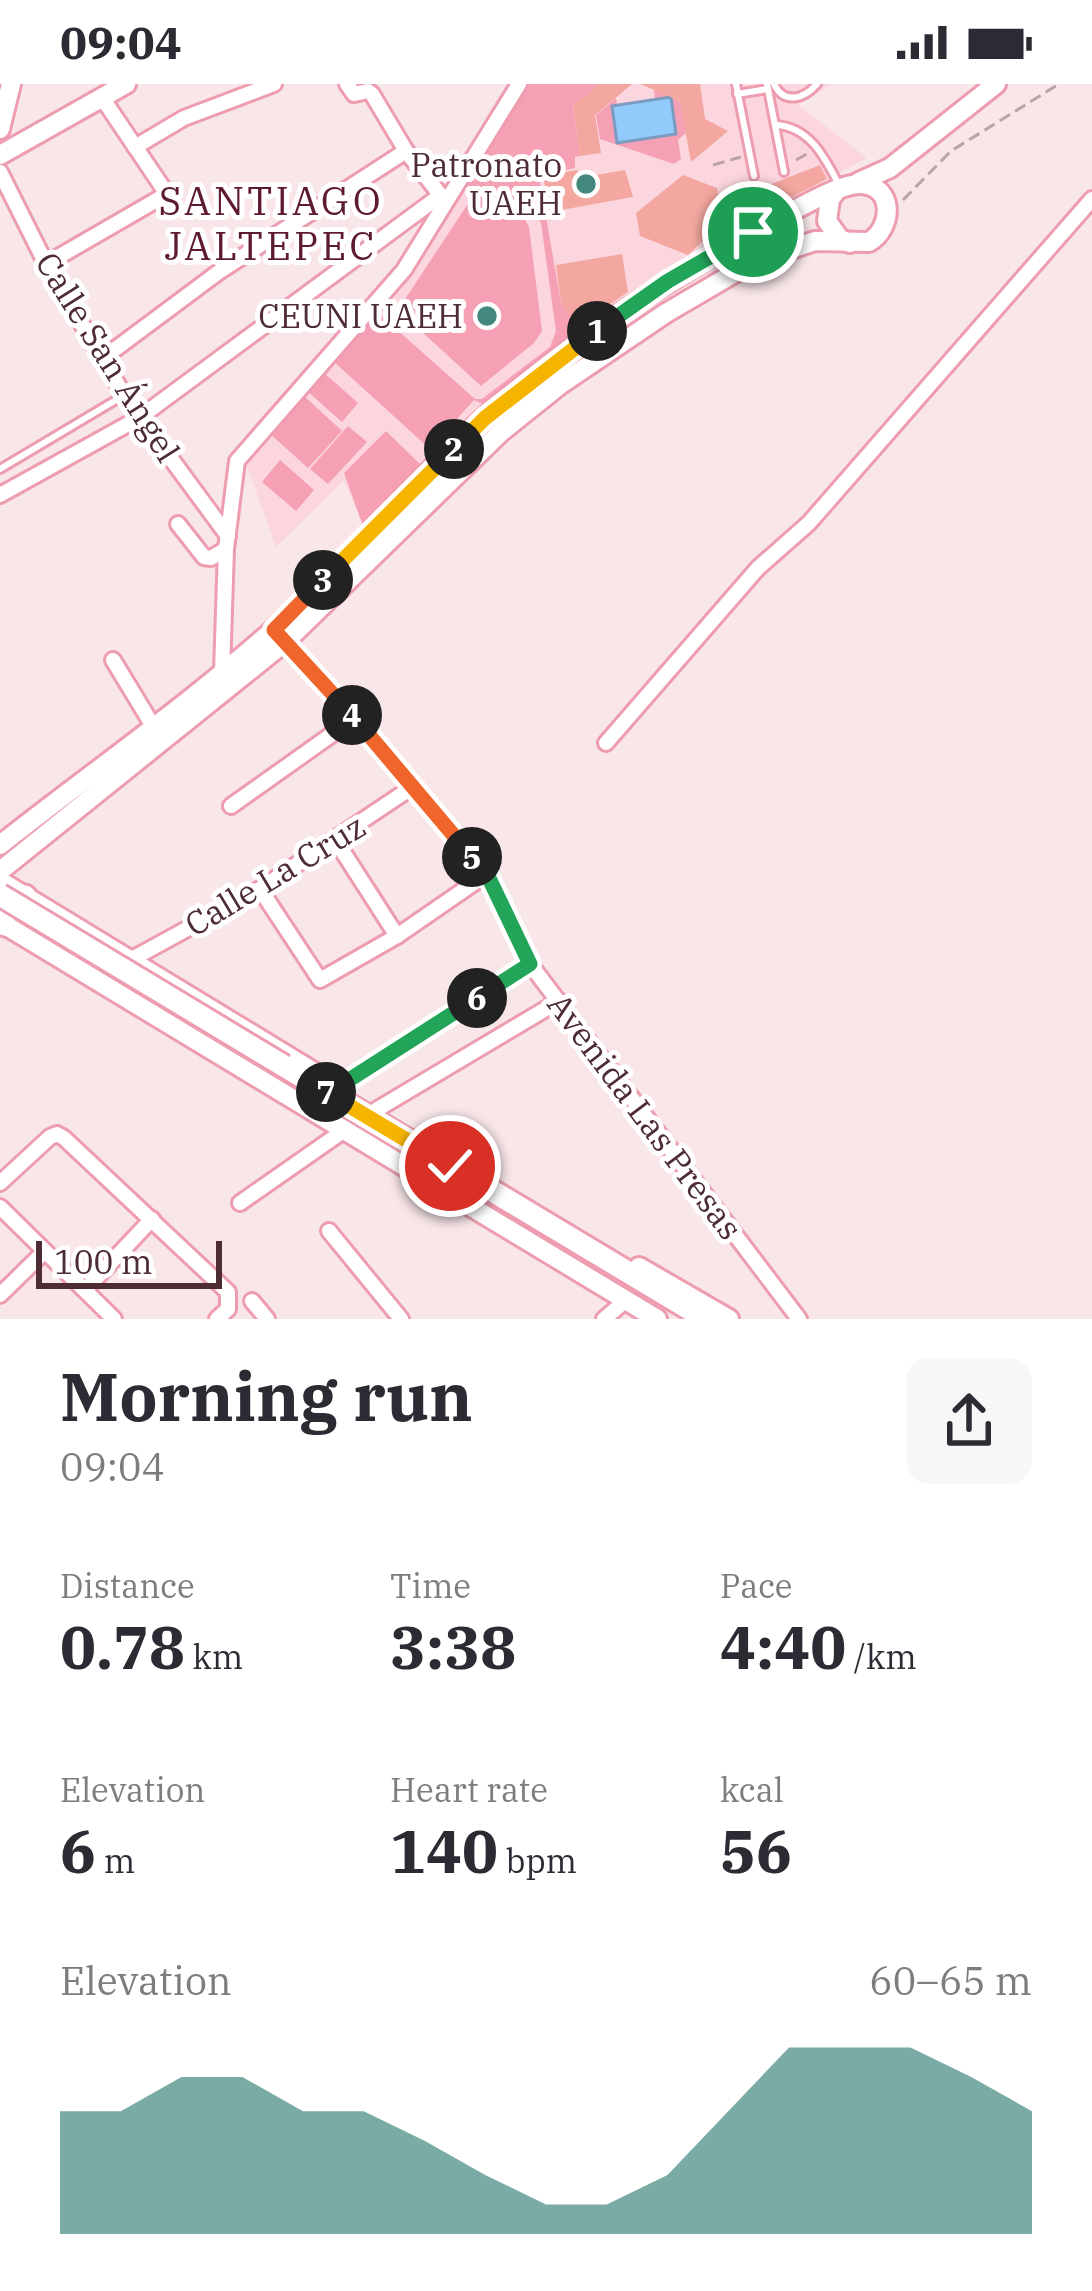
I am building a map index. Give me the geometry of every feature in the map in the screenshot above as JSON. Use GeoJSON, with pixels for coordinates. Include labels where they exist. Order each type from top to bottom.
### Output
{"type":"FeatureCollection","features":[{"type":"Feature","properties":{"kind":"main road"},"geometry":{"type":"LineString","coordinates":[[0,895],[688,1319]]}},
{"type":"Feature","properties":{"kind":"main road"},"geometry":{"type":"LineString","coordinates":[[25,896],[5,901],[2,918],[282,1070]]}},
{"type":"Feature","properties":{"kind":"main road"},"geometry":{"type":"LineString","coordinates":[[325,1097],[706,1319]]}},
{"type":"Feature","properties":{"kind":"street"},"geometry":{"type":"LineString","coordinates":[[0,129],[11,84]]}},
{"type":"Feature","properties":{"kind":"street"},"geometry":{"type":"LineString","coordinates":[[0,155],[126,84]]}},
{"type":"Feature","properties":{"kind":"street"},"geometry":{"type":"LineString","coordinates":[[135,147],[184,118],[274,84]]}},
{"type":"Feature","properties":{"kind":"street"},"geometry":{"type":"LineString","coordinates":[[347,84],[354,94],[372,94],[406,152],[444,200]]}},
{"type":"Feature","properties":{"kind":"street"},"geometry":{"type":"LineString","coordinates":[[222,672],[234,470],[244,450],[282,413],[404,270],[519,84]]}},
{"type":"Feature","properties":{"kind":"street"},"geometry":{"type":"LineString","coordinates":[[3,837],[222,672],[279,636],[500,405],[564,353],[764,221],[890,168],[996,84]]}},
{"type":"Feature","properties":{"kind":"street"},"geometry":{"type":"LineString","coordinates":[[46,264],[167,194],[104,100]]}},
{"type":"Feature","properties":{"kind":"street"},"geometry":{"type":"LineString","coordinates":[[102,359],[238,258],[406,152]]}},
{"type":"Feature","properties":{"kind":"street"},"geometry":{"type":"LineString","coordinates":[[884,196],[906,156]]}},
{"type":"Feature","properties":{"kind":"street","name":"Calle San Ángel"},"geometry":{"type":"LineString","coordinates":[[0,172],[46,264],[124,395],[227,542]]}},
{"type":"Feature","properties":{"kind":"street"},"geometry":{"type":"LineString","coordinates":[[0,871],[279,636],[501,432],[561,384],[666,313],[755,261],[800,244],[850,244],[878,237],[888,210],[875,187],[843,188],[830,200],[827,221],[850,244]]}},
{"type":"Feature","properties":{"kind":"street"},"geometry":{"type":"LineString","coordinates":[[606,743],[758,568],[809,523],[1092,199]]}},
{"type":"Feature","properties":{"kind":"street"},"geometry":{"type":"LineString","coordinates":[[0,495],[139,418],[444,200]]}},
{"type":"Feature","properties":{"kind":"street"},"geometry":{"type":"LineString","coordinates":[[178,524],[204,556],[211,558],[227,542]]}},
{"type":"Feature","properties":{"kind":"street","name":"Avenida Las Presas"},"geometry":{"type":"LineString","coordinates":[[279,636],[487,874],[530,964],[799,1319]]}},
{"type":"Feature","properties":{"kind":"street"},"geometry":{"type":"LineString","coordinates":[[112,660],[153,726]]}},
{"type":"Feature","properties":{"kind":"street"},"geometry":{"type":"LineString","coordinates":[[231,806],[355,718]]}},
{"type":"Feature","properties":{"kind":"street","name":"Calle La Cruz"},"geometry":{"type":"LineString","coordinates":[[132,959],[260,889],[414,786]]}},
{"type":"Feature","properties":{"kind":"street"},"geometry":{"type":"LineString","coordinates":[[336,841],[397,936]]}},
{"type":"Feature","properties":{"kind":"street"},"geometry":{"type":"LineString","coordinates":[[260,889],[320,980],[397,936],[487,874]]}},
{"type":"Feature","properties":{"kind":"street"},"geometry":{"type":"LineString","coordinates":[[0,881],[132,959],[325,1097],[346,1129],[657,1319]]}},
{"type":"Feature","properties":{"kind":"street"},"geometry":{"type":"LineString","coordinates":[[2,918],[325,1097],[376,1110],[729,1319]]}},
{"type":"Feature","properties":{"kind":"street"},"geometry":{"type":"LineString","coordinates":[[325,1097],[530,964]]}},
{"type":"Feature","properties":{"kind":"street"},"geometry":{"type":"LineString","coordinates":[[376,1110],[559,1001]]}},
{"type":"Feature","properties":{"kind":"street"},"geometry":{"type":"LineString","coordinates":[[240,1203],[346,1129]]}},
{"type":"Feature","properties":{"kind":"street"},"geometry":{"type":"LineString","coordinates":[[0,1183],[57,1134],[228,1292],[231,1300],[217,1319]]}},
{"type":"Feature","properties":{"kind":"street"},"geometry":{"type":"LineString","coordinates":[[0,1207],[114,1319]]}},
{"type":"Feature","properties":{"kind":"street"},"geometry":{"type":"LineString","coordinates":[[85,1290],[152,1219]]}},
{"type":"Feature","properties":{"kind":"street"},"geometry":{"type":"LineString","coordinates":[[329,1231],[401,1319]]}},
{"type":"Feature","properties":{"kind":"street"},"geometry":{"type":"LineString","coordinates":[[0,1295],[44,1252]]}},
{"type":"Feature","properties":{"kind":"street"},"geometry":{"type":"LineString","coordinates":[[252,1300],[267,1319]]}},
{"type":"Feature","properties":{"kind":"street"},"geometry":{"type":"LineString","coordinates":[[604,1319],[626,1301]]}},
{"type":"Feature","properties":{"kind":"lane"},"geometry":{"type":"LineString","coordinates":[[754,176],[737,89],[769,86],[789,98],[803,96],[817,84]]}},
{"type":"Feature","properties":{"kind":"lane"},"geometry":{"type":"LineString","coordinates":[[769,86],[784,172]]}},
{"type":"Feature","properties":{"kind":"lane"},"geometry":{"type":"LineString","coordinates":[[776,125],[791,127],[811,140],[843,188]]}},
{"type":"Feature","properties":{"kind":"lane"},"geometry":{"type":"LineString","coordinates":[[0,469],[124,395]]}},
{"type":"Feature","properties":{"kind":"path"},"geometry":{"type":"LineString","coordinates":[[885,225],[907,192],[951,151],[1059,84]]}},
{"type":"Feature","properties":{"kind":"path"},"geometry":{"type":"LineString","coordinates":[[796,160],[807,154]]}},
{"type":"Feature","properties":{"kind":"path"},"geometry":{"type":"LineString","coordinates":[[713,165],[742,156]]}},
{"type":"Feature","properties":{"kind":"shaded area","name":"CEUNI UAEH"},"geometry":{"type":"Polygon","coordinates":[[[527,84],[833,84],[798,105],[867,158],[741,223],[565,344],[488,406],[363,526],[344,480],[276,547],[244,458],[404,274],[527,84]]]}},
{"type":"Feature","properties":{"kind":"shaded area"},"geometry":{"type":"Polygon","coordinates":[[[527,84],[600,84],[573,105],[580,156],[575,157],[575,168],[539,176],[561,303],[583,332],[488,406],[474,400],[430,449],[333,361],[377,312],[475,399],[482,399],[550,347],[556,331],[541,223],[536,215],[487,187],[462,188],[527,84]]]}},
{"type":"Feature","properties":{"kind":"shaded area"},"geometry":{"type":"Polygon","coordinates":[[[654,90],[680,101],[686,133],[678,140],[681,159],[674,164],[600,139],[596,115],[616,98],[617,105],[612,106],[675,134],[671,98],[655,99],[654,90]]]}},
{"type":"Feature","properties":{"kind":"shaded area"},"geometry":{"type":"Polygon","coordinates":[[[479,196],[524,218],[529,227],[542,331],[481,386],[398,310],[471,199],[479,196]]]}},
{"type":"Feature","properties":{"kind":"shaded area"},"geometry":{"type":"Polygon","coordinates":[[[322,371],[358,403],[342,422],[306,390],[322,371]]]}},
{"type":"Feature","properties":{"kind":"shaded area"},"geometry":{"type":"Polygon","coordinates":[[[303,395],[342,431],[308,468],[269,433],[303,395]]]}},
{"type":"Feature","properties":{"kind":"shaded area"},"geometry":{"type":"Polygon","coordinates":[[[348,426],[367,442],[328,484],[310,469],[348,426]]]}},
{"type":"Feature","properties":{"kind":"shaded area"},"geometry":{"type":"Polygon","coordinates":[[[386,431],[423,467],[363,526],[344,473],[386,431]]]}},
{"type":"Feature","properties":{"kind":"shaded area"},"geometry":{"type":"Polygon","coordinates":[[[280,460],[314,490],[296,511],[262,482],[280,460]]]}},
{"type":"Feature","properties":{"kind":"water"},"geometry":{"type":"Polygon","coordinates":[[[671,97],[676,134],[617,143],[612,106],[671,97]]]}},
{"type":"Feature","properties":{"kind":"building"},"geometry":{"type":"Polygon","coordinates":[[[600,84],[632,84],[595,115],[601,153],[580,156],[573,105],[600,84]]]}},
{"type":"Feature","properties":{"kind":"building"},"geometry":{"type":"Polygon","coordinates":[[[640,84],[700,84],[705,119],[728,131],[691,162],[680,101],[640,84]]]}},
{"type":"Feature","properties":{"kind":"building"},"geometry":{"type":"Polygon","coordinates":[[[820,165],[827,179],[755,216],[723,222],[688,255],[640,236],[636,213],[683,175],[717,188],[720,206],[742,202],[769,185],[820,165]]]}},
{"type":"Feature","properties":{"kind":"building","name":"Patronato UAEH"},"geometry":{"type":"Polygon","coordinates":[[[577,170],[579,178],[625,170],[633,197],[550,212],[543,176],[577,170]]]}},
{"type":"Feature","properties":{"kind":"building"},"geometry":{"type":"Polygon","coordinates":[[[622,254],[628,292],[578,326],[561,303],[556,265],[622,254]]]}},
{"type":"Feature","properties":{"kind":"place","name":"Patronato UAEH"},"geometry":{"type":"Point","coordinates":[586,184]}},
{"type":"Feature","properties":{"kind":"place","name":"CEUNI UAEH"},"geometry":{"type":"Point","coordinates":[487,316]}},
{"type":"Feature","properties":{"kind":"district","name":"SANTIAGO JALTEPEC"},"geometry":{"type":"Point","coordinates":[271,224]}},
{"type":"Feature","properties":{"kind":"route"},"geometry":{"type":"LineString","coordinates":[[450,1166],[322,1089],[338,1087],[530,964],[487,874],[274,630],[485,418],[564,353],[668,281],[753,232]]}}]}
